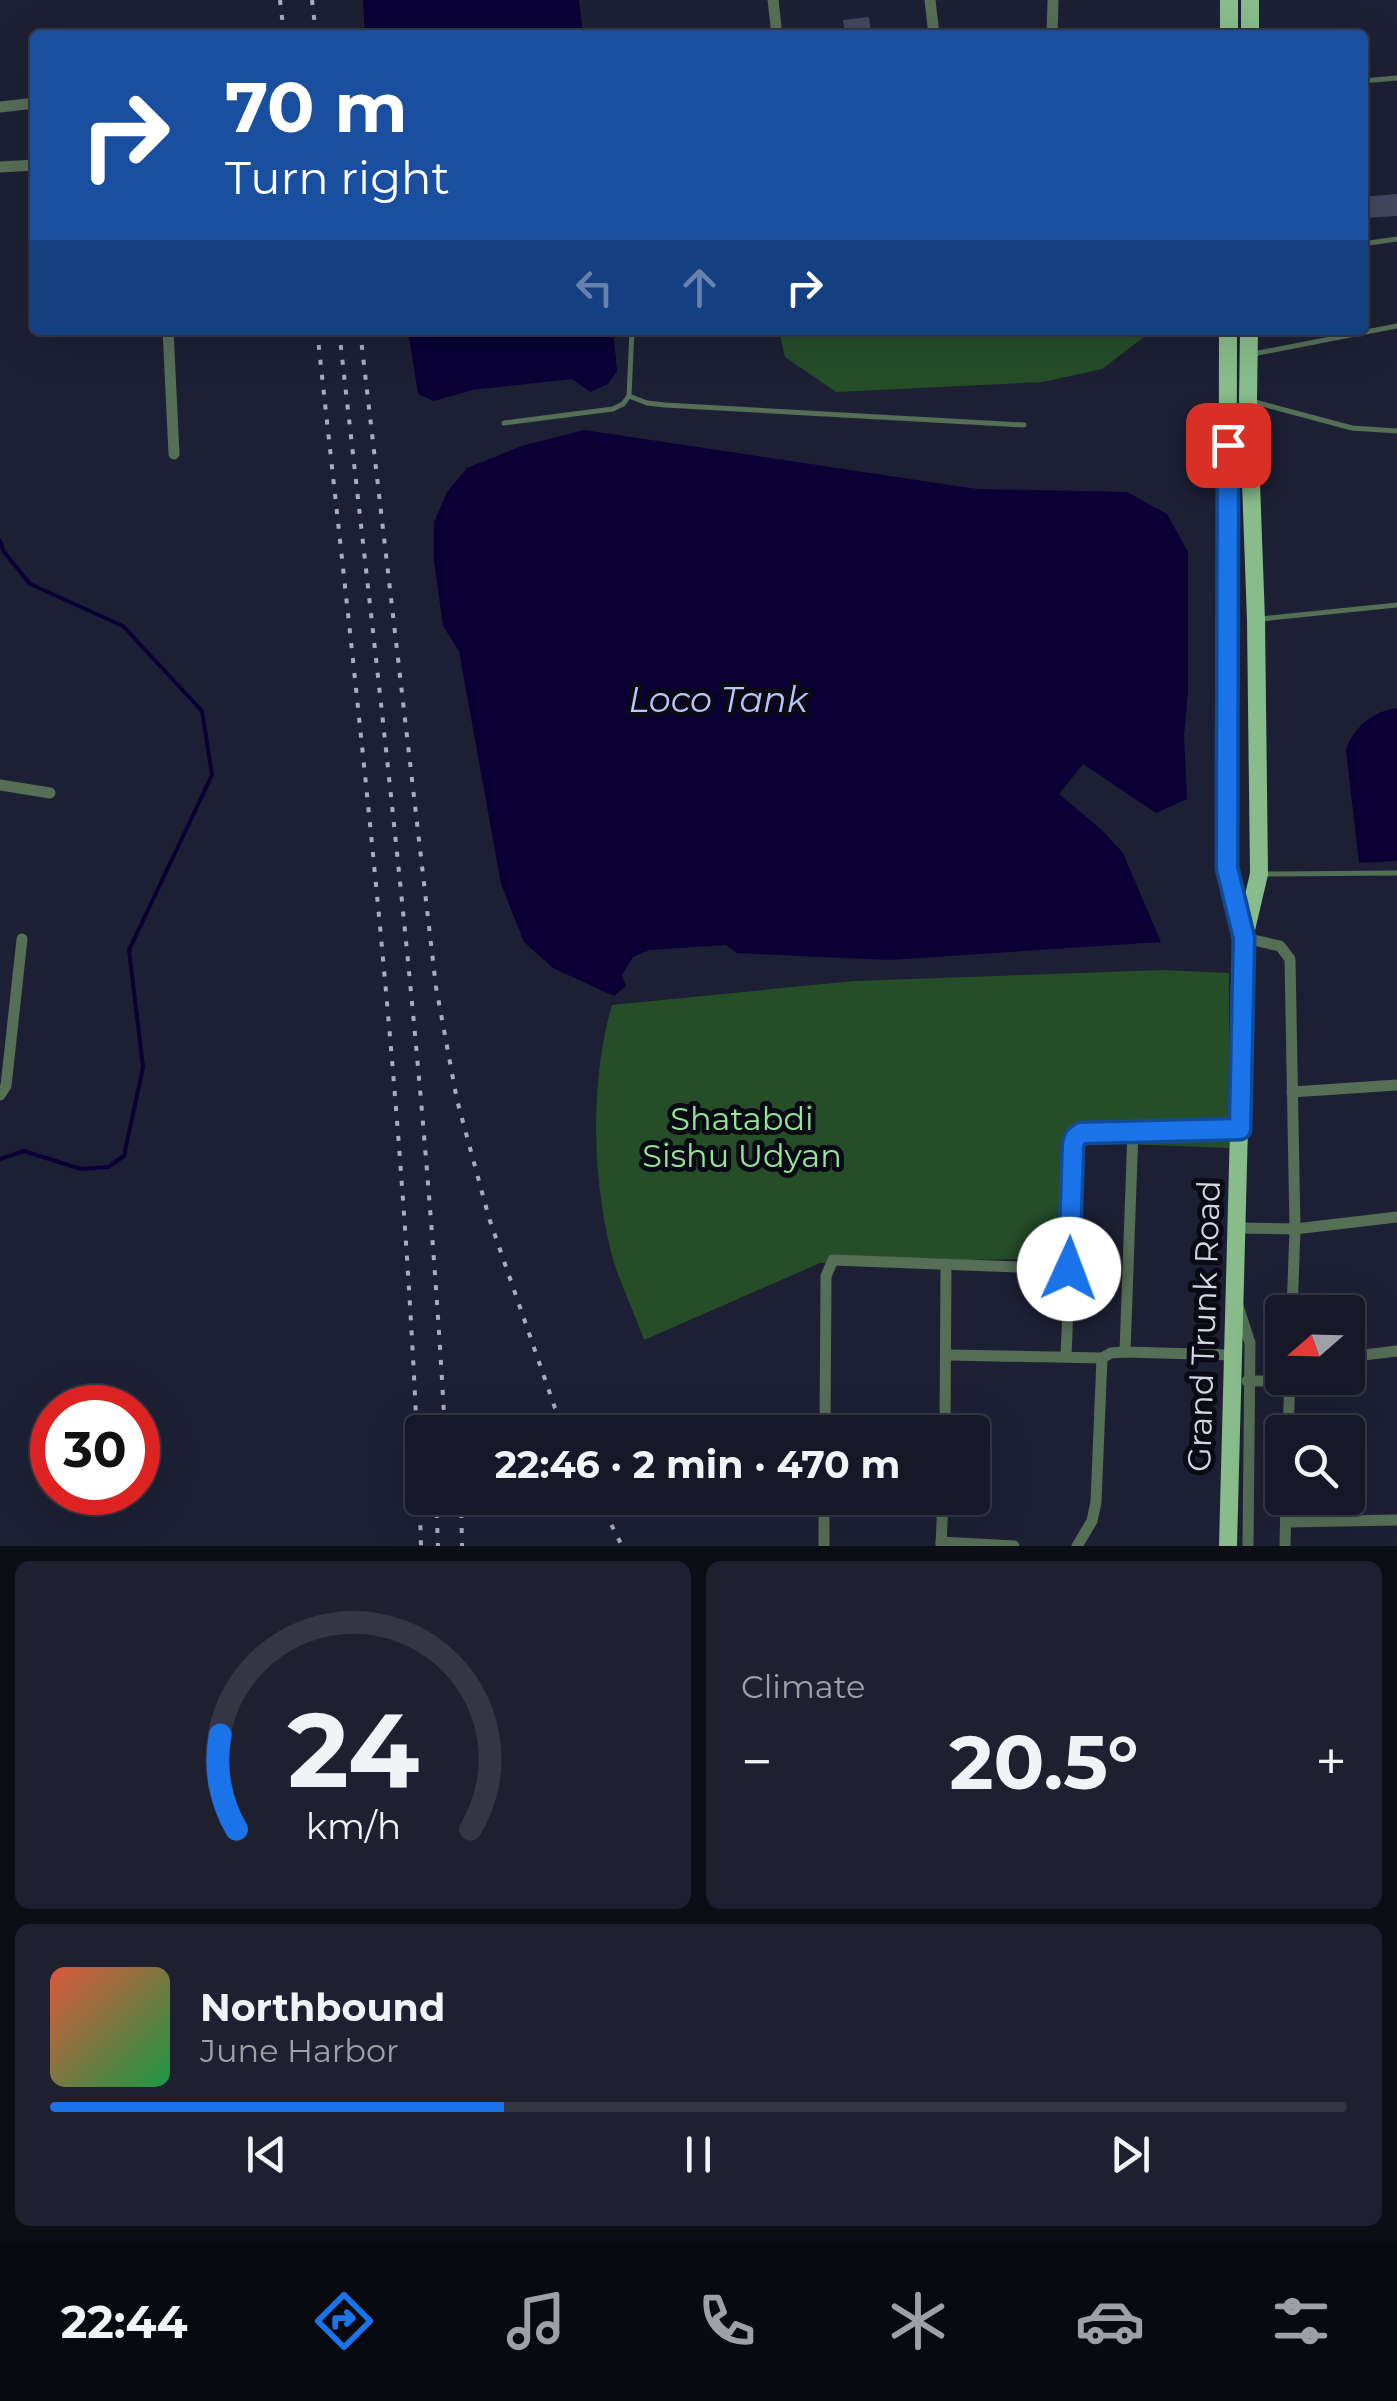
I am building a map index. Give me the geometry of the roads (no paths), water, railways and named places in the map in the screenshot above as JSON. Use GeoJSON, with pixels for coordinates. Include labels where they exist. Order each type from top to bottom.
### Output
{"type":"FeatureCollection","features":[{"type":"Feature","properties":{"kind":"main road"},"geometry":{"type":"LineString","coordinates":[[1229,0],[1229,30]]}},
{"type":"Feature","properties":{"kind":"main road"},"geometry":{"type":"LineString","coordinates":[[1250,0],[1250,30]]}},
{"type":"Feature","properties":{"kind":"main road"},"geometry":{"type":"LineString","coordinates":[[1228,335],[1227,868],[1244,938]]}},
{"type":"Feature","properties":{"kind":"main road","name":"Grand Trunk Road"},"geometry":{"type":"LineString","coordinates":[[1228,1546],[1244,938],[1260,874],[1249,335]]}},
{"type":"Feature","properties":{"kind":"street"},"geometry":{"type":"LineString","coordinates":[[772,0],[776,30]]}},
{"type":"Feature","properties":{"kind":"street"},"geometry":{"type":"LineString","coordinates":[[930,0],[933,30]]}},
{"type":"Feature","properties":{"kind":"street"},"geometry":{"type":"LineString","coordinates":[[1052,30],[1053,0]]}},
{"type":"Feature","properties":{"kind":"street"},"geometry":{"type":"LineString","coordinates":[[0,107],[30,104]]}},
{"type":"Feature","properties":{"kind":"street"},"geometry":{"type":"LineString","coordinates":[[0,168],[30,165]]}},
{"type":"Feature","properties":{"kind":"street"},"geometry":{"type":"LineString","coordinates":[[168,335],[174,454]]}},
{"type":"Feature","properties":{"kind":"street"},"geometry":{"type":"LineString","coordinates":[[0,785],[50,794]]}},
{"type":"Feature","properties":{"kind":"street"},"geometry":{"type":"LineString","coordinates":[[1244,938],[1280,946],[1290,959],[1293,1295]]}},
{"type":"Feature","properties":{"kind":"street"},"geometry":{"type":"LineString","coordinates":[[0,1096],[6,1086],[6,1043],[14,1019],[22,939]]}},
{"type":"Feature","properties":{"kind":"street"},"geometry":{"type":"LineString","coordinates":[[0,1015],[14,1019]]}},
{"type":"Feature","properties":{"kind":"street"},"geometry":{"type":"LineString","coordinates":[[1292,1092],[1397,1085]]}},
{"type":"Feature","properties":{"kind":"street"},"geometry":{"type":"LineString","coordinates":[[1066,1356],[1075,1138],[1089,1132],[1240,1129]]}},
{"type":"Feature","properties":{"kind":"street"},"geometry":{"type":"LineString","coordinates":[[1126,1352],[1134,1132]]}},
{"type":"Feature","properties":{"kind":"street"},"geometry":{"type":"LineString","coordinates":[[1235,1228],[1295,1228],[1397,1217]]}},
{"type":"Feature","properties":{"kind":"street"},"geometry":{"type":"LineString","coordinates":[[825,1415],[828,1266],[833,1260],[1069,1269]]}},
{"type":"Feature","properties":{"kind":"street"},"geometry":{"type":"LineString","coordinates":[[945,1415],[946,1264]]}},
{"type":"Feature","properties":{"kind":"street"},"geometry":{"type":"LineString","coordinates":[[1234,1293],[1250,1343],[1248,1546]]}},
{"type":"Feature","properties":{"kind":"street"},"geometry":{"type":"LineString","coordinates":[[1365,1355],[1397,1351]]}},
{"type":"Feature","properties":{"kind":"street"},"geometry":{"type":"LineString","coordinates":[[947,1355],[1232,1355]]}},
{"type":"Feature","properties":{"kind":"street"},"geometry":{"type":"LineString","coordinates":[[1077,1546],[1092,1521],[1096,1502],[1102,1358]]}},
{"type":"Feature","properties":{"kind":"street"},"geometry":{"type":"LineString","coordinates":[[1247,1381],[1265,1381]]}},
{"type":"Feature","properties":{"kind":"street"},"geometry":{"type":"LineString","coordinates":[[824,1515],[824,1546]]}},
{"type":"Feature","properties":{"kind":"street"},"geometry":{"type":"LineString","coordinates":[[942,1515],[941,1544],[1014,1546]]}},
{"type":"Feature","properties":{"kind":"street"},"geometry":{"type":"LineString","coordinates":[[1285,1546],[1286,1515]]}},
{"type":"Feature","properties":{"kind":"street"},"geometry":{"type":"LineString","coordinates":[[1286,1522],[1397,1520]]}},
{"type":"Feature","properties":{"kind":"lane"},"geometry":{"type":"LineString","coordinates":[[1368,80],[1397,78]]}},
{"type":"Feature","properties":{"kind":"lane"},"geometry":{"type":"LineString","coordinates":[[1368,243],[1397,239]]}},
{"type":"Feature","properties":{"kind":"lane"},"geometry":{"type":"LineString","coordinates":[[1368,331],[1397,326]]}},
{"type":"Feature","properties":{"kind":"lane"},"geometry":{"type":"LineString","coordinates":[[504,423],[623,404],[628,396],[632,335]]}},
{"type":"Feature","properties":{"kind":"lane"},"geometry":{"type":"LineString","coordinates":[[1249,354],[1349,335]]}},
{"type":"Feature","properties":{"kind":"lane"},"geometry":{"type":"LineString","coordinates":[[628,396],[664,405],[1024,424]]}},
{"type":"Feature","properties":{"kind":"lane"},"geometry":{"type":"LineString","coordinates":[[1248,400],[1352,428],[1397,430]]}},
{"type":"Feature","properties":{"kind":"lane"},"geometry":{"type":"LineString","coordinates":[[1256,620],[1397,605]]}},
{"type":"Feature","properties":{"kind":"lane"},"geometry":{"type":"LineString","coordinates":[[1260,874],[1397,874]]}},
{"type":"Feature","properties":{"kind":"water"},"geometry":{"type":"Polygon","coordinates":[[[363,0],[579,0],[582,30],[365,30],[363,0]]]}},
{"type":"Feature","properties":{"kind":"water"},"geometry":{"type":"Polygon","coordinates":[[[409,335],[613,335],[617,371],[608,384],[590,392],[572,379],[472,390],[434,401],[418,394],[409,335]]]}},
{"type":"Feature","properties":{"kind":"water","name":"Loco Tank"},"geometry":{"type":"Polygon","coordinates":[[[584,430],[976,489],[1127,492],[1167,514],[1188,552],[1188,691],[1184,736],[1187,799],[1156,813],[1083,764],[1059,794],[1123,853],[1161,942],[889,960],[737,953],[726,945],[649,950],[633,957],[622,975],[626,986],[614,996],[553,968],[524,942],[501,884],[459,651],[443,626],[434,561],[434,522],[447,492],[467,468],[522,446],[584,430]]]}},
{"type":"Feature","properties":{"kind":"water"},"geometry":{"type":"Polygon","coordinates":[[[1397,708],[1397,861],[1359,863],[1346,750],[1366,721],[1397,708]]]}},
{"type":"Feature","properties":{"kind":"waterway"},"geometry":{"type":"LineString","coordinates":[[0,541],[4,552],[30,584],[123,626],[202,711],[212,775],[129,950],[143,1067],[124,1156],[108,1167],[81,1169],[24,1151],[0,1159]]}},
{"type":"Feature","properties":{"kind":"railway"},"geometry":{"type":"LineString","coordinates":[[280,0],[283,30]]}},
{"type":"Feature","properties":{"kind":"railway"},"geometry":{"type":"LineString","coordinates":[[312,0],[315,30]]}},
{"type":"Feature","properties":{"kind":"railway"},"geometry":{"type":"LineString","coordinates":[[318,335],[394,1089],[406,1241],[421,1546]]}},
{"type":"Feature","properties":{"kind":"railway"},"geometry":{"type":"LineString","coordinates":[[340,335],[413,1018],[444,1415]]}},
{"type":"Feature","properties":{"kind":"railway"},"geometry":{"type":"LineString","coordinates":[[361,335],[436,987],[457,1100],[489,1218],[558,1415]]}},
{"type":"Feature","properties":{"kind":"railway"},"geometry":{"type":"LineString","coordinates":[[437,1515],[438,1546]]}},
{"type":"Feature","properties":{"kind":"railway"},"geometry":{"type":"LineString","coordinates":[[461,1515],[462,1546]]}},
{"type":"Feature","properties":{"kind":"railway"},"geometry":{"type":"LineString","coordinates":[[606,1515],[622,1546]]}},
{"type":"Feature","properties":{"kind":"park label","name":"Shatabdi Sishu Udyan"},"geometry":{"type":"Point","coordinates":[742,1138]}}]}
